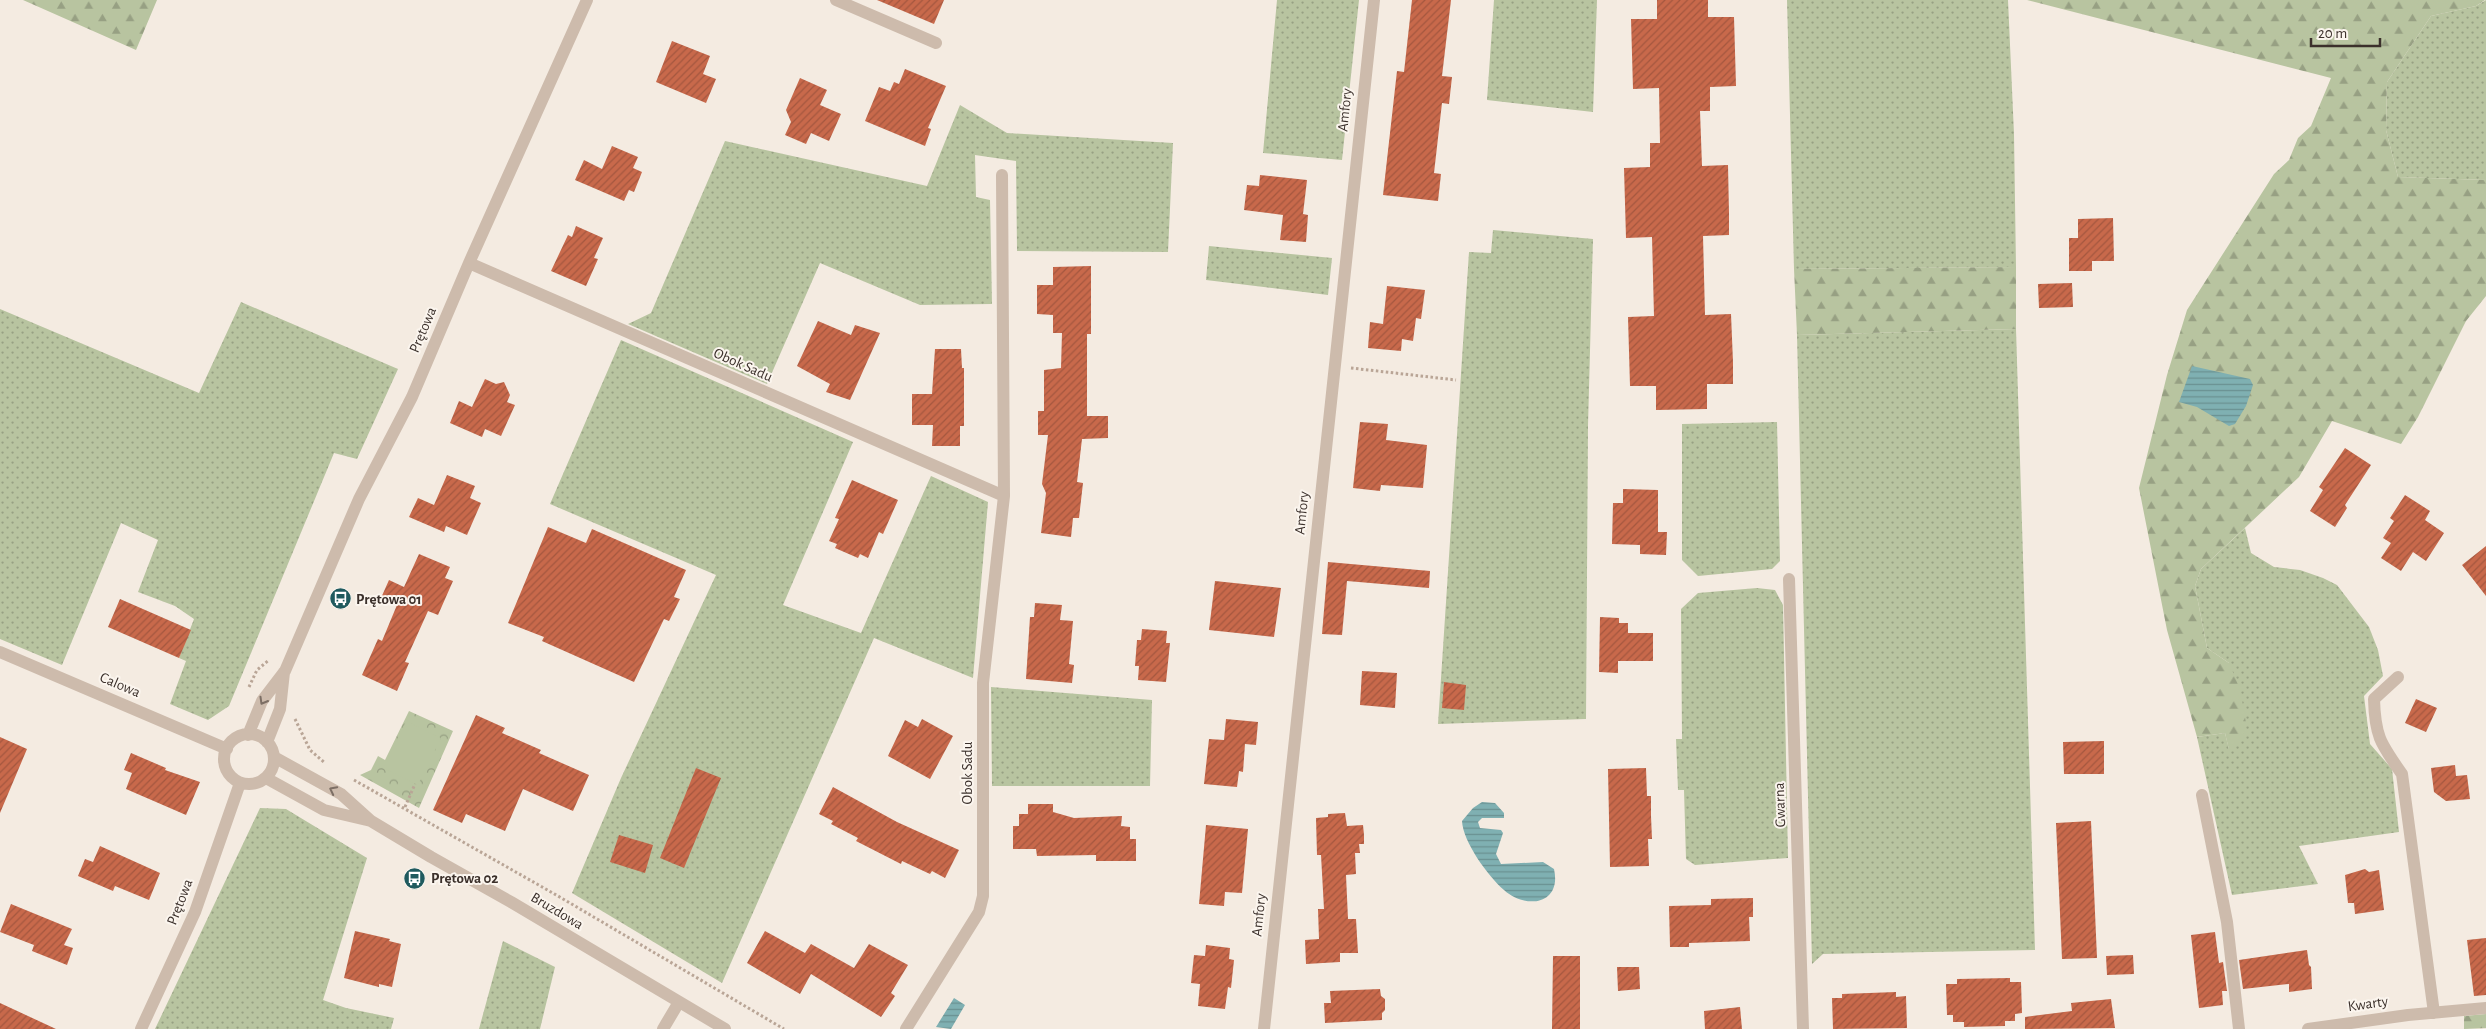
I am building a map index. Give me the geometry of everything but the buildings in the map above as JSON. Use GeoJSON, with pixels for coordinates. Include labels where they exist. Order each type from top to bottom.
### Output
{"type":"FeatureCollection","features":[{"type":"Feature","properties":{"kind":"street","name":"Prętowa"},"geometry":{"type":"LineString","coordinates":[[248,735],[262,701],[285,671],[359,498],[412,397],[469,263],[586,0]]}},
{"type":"Feature","properties":{"kind":"street"},"geometry":{"type":"LineString","coordinates":[[836,0],[936,44]]}},
{"type":"Feature","properties":{"kind":"street","name":"Amfory"},"geometry":{"type":"LineString","coordinates":[[1264,1029],[1333,366],[1374,0]]}},
{"type":"Feature","properties":{"kind":"street","name":"Obok Sadu"},"geometry":{"type":"LineString","coordinates":[[906,1029],[971,927],[982,905],[983,683],[1004,496],[1002,175]]}},
{"type":"Feature","properties":{"kind":"street","name":"Obok Sadu"},"geometry":{"type":"LineString","coordinates":[[469,263],[1004,496]]}},
{"type":"Feature","properties":{"kind":"street","name":"Gwarna"},"geometry":{"type":"LineString","coordinates":[[1789,579],[1803,1029]]}},
{"type":"Feature","properties":{"kind":"street","name":"Calowa"},"geometry":{"type":"LineString","coordinates":[[0,652],[227,749]]}},
{"type":"Feature","properties":{"kind":"street","name":"Prętowa"},"geometry":{"type":"LineString","coordinates":[[267,742],[280,708],[285,671]]}},
{"type":"Feature","properties":{"kind":"street"},"geometry":{"type":"LineString","coordinates":[[2398,677],[2374,699],[2375,726],[2382,746],[2402,774],[2434,1013]]}},
{"type":"Feature","properties":{"kind":"street"},"geometry":{"type":"LineString","coordinates":[[248,735],[258,736],[267,742],[274,757],[272,769],[266,778],[252,784],[240,783],[227,770],[225,762],[227,749],[235,740],[248,735]]}},
{"type":"Feature","properties":{"kind":"street","name":"Bruzdowa"},"geometry":{"type":"LineString","coordinates":[[274,757],[341,794],[371,821],[726,1029]]}},
{"type":"Feature","properties":{"kind":"street","name":"Bruzdowa"},"geometry":{"type":"LineString","coordinates":[[266,778],[324,810],[371,821]]}},
{"type":"Feature","properties":{"kind":"street","name":"Prętowa"},"geometry":{"type":"LineString","coordinates":[[141,1029],[195,912],[240,783]]}},
{"type":"Feature","properties":{"kind":"street"},"geometry":{"type":"LineString","coordinates":[[2202,795],[2227,922],[2239,1029]]}},
{"type":"Feature","properties":{"kind":"street"},"geometry":{"type":"LineString","coordinates":[[663,1029],[679,1002]]}},
{"type":"Feature","properties":{"kind":"street","name":"Kwarty"},"geometry":{"type":"LineString","coordinates":[[2308,1029],[2486,1008]]}},
{"type":"Feature","properties":{"kind":"path"},"geometry":{"type":"LineString","coordinates":[[1333,366],[1456,380]]}},
{"type":"Feature","properties":{"kind":"path"},"geometry":{"type":"LineString","coordinates":[[291,714],[297,721],[310,750],[328,766]]}},
{"type":"Feature","properties":{"kind":"path"},"geometry":{"type":"LineString","coordinates":[[353,780],[405,808],[784,1029]]}},
{"type":"Feature","properties":{"kind":"path"},"geometry":{"type":"LineString","coordinates":[[405,808],[415,784]]}},
{"type":"Feature","properties":{"kind":"green space"},"geometry":{"type":"Polygon","coordinates":[[[23,0],[157,0],[136,50],[23,0]]]}},
{"type":"Feature","properties":{"kind":"green space"},"geometry":{"type":"Polygon","coordinates":[[[1277,0],[1359,0],[1342,160],[1263,153],[1277,0]]]}},
{"type":"Feature","properties":{"kind":"green space"},"geometry":{"type":"Polygon","coordinates":[[[1494,0],[1597,0],[1593,112],[1487,100],[1494,0]]]}},
{"type":"Feature","properties":{"kind":"green space"},"geometry":{"type":"Polygon","coordinates":[[[1787,0],[2008,0],[2014,134],[2016,267],[1794,269],[1787,0]]]}},
{"type":"Feature","properties":{"kind":"green space"},"geometry":{"type":"Polygon","coordinates":[[[2027,0],[2485,0],[2476,6],[2431,16],[2387,82],[2386,130],[2398,177],[2486,180],[2486,296],[2466,321],[2418,417],[2401,444],[2332,421],[2299,477],[2201,569],[2195,586],[2207,648],[2229,663],[2240,689],[2246,723],[2243,738],[2229,750],[2225,733],[2197,737],[2167,630],[2139,488],[2167,375],[2187,310],[2274,174],[2289,160],[2298,138],[2311,126],[2331,78],[2027,0]]]}},
{"type":"Feature","properties":{"kind":"green space"},"geometry":{"type":"Polygon","coordinates":[[[2486,0],[2486,180],[2398,177],[2386,130],[2387,82],[2431,16],[2476,6],[2486,0]]]}},
{"type":"Feature","properties":{"kind":"green space"},"geometry":{"type":"Polygon","coordinates":[[[960,105],[1007,133],[1173,143],[1168,252],[1017,251],[1016,161],[975,155],[976,197],[990,200],[992,304],[920,305],[820,263],[767,384],[628,324],[651,313],[725,141],[927,186],[960,105]]]}},
{"type":"Feature","properties":{"kind":"green space"},"geometry":{"type":"Polygon","coordinates":[[[1493,230],[1593,239],[1588,426],[1586,719],[1438,724],[1469,252],[1491,253],[1493,230]]]}},
{"type":"Feature","properties":{"kind":"green space"},"geometry":{"type":"Polygon","coordinates":[[[1209,246],[1332,258],[1328,295],[1206,280],[1209,246]]]}},
{"type":"Feature","properties":{"kind":"green space"},"geometry":{"type":"Polygon","coordinates":[[[2016,267],[2016,329],[1797,335],[1794,269],[2016,267]]]}},
{"type":"Feature","properties":{"kind":"green space"},"geometry":{"type":"Polygon","coordinates":[[[241,302],[398,369],[357,459],[334,453],[229,706],[208,720],[170,704],[186,661],[179,658],[194,619],[175,606],[138,592],[158,540],[121,523],[62,665],[0,639],[0,309],[199,393],[241,302]]]}},
{"type":"Feature","properties":{"kind":"green space"},"geometry":{"type":"Polygon","coordinates":[[[2016,329],[2035,950],[1823,954],[1812,964],[1797,335],[2016,329]]]}},
{"type":"Feature","properties":{"kind":"green space"},"geometry":{"type":"Polygon","coordinates":[[[621,340],[853,442],[783,605],[861,633],[931,476],[988,502],[973,678],[874,638],[722,983],[572,893],[621,778],[716,575],[550,504],[621,340]]]}},
{"type":"Feature","properties":{"kind":"green space"},"geometry":{"type":"Polygon","coordinates":[[[1777,422],[1780,561],[1772,569],[1698,576],[1682,560],[1682,424],[1777,422]]]}},
{"type":"Feature","properties":{"kind":"green space"},"geometry":{"type":"Polygon","coordinates":[[[2245,528],[2251,553],[2274,567],[2300,570],[2337,585],[2369,627],[2378,650],[2383,676],[2364,696],[2370,744],[2392,769],[2399,832],[2299,846],[2318,884],[2232,895],[2197,737],[2225,733],[2229,749],[2229,663],[2207,648],[2195,586],[2201,569],[2245,528]]]}},
{"type":"Feature","properties":{"kind":"green space"},"geometry":{"type":"Polygon","coordinates":[[[1757,588],[1775,590],[1783,605],[1788,858],[1695,865],[1686,859],[1684,790],[1678,790],[1676,739],[1682,739],[1681,609],[1698,593],[1757,588]]]}},
{"type":"Feature","properties":{"kind":"green space"},"geometry":{"type":"Polygon","coordinates":[[[991,687],[1152,700],[1150,786],[992,786],[991,687]]]}},
{"type":"Feature","properties":{"kind":"green space"},"geometry":{"type":"Polygon","coordinates":[[[409,711],[453,731],[419,808],[360,775],[371,770],[378,756],[385,760],[409,711]]]}},
{"type":"Feature","properties":{"kind":"green space"},"geometry":{"type":"Polygon","coordinates":[[[406,721],[441,738],[418,785],[383,768],[406,721]]]}},
{"type":"Feature","properties":{"kind":"green space"},"geometry":{"type":"Polygon","coordinates":[[[260,808],[286,809],[367,858],[323,1000],[346,1008],[394,1018],[391,1029],[155,1029],[260,808]]]}},
{"type":"Feature","properties":{"kind":"green space"},"geometry":{"type":"Polygon","coordinates":[[[503,941],[555,967],[540,1029],[479,1029],[503,941]]]}},
{"type":"Feature","properties":{"kind":"green space"},"geometry":{"type":"Polygon","coordinates":[[[2486,1014],[2486,1028],[2464,1029],[2464,1016],[2486,1014]]]}},
{"type":"Feature","properties":{"kind":"water"},"geometry":{"type":"Polygon","coordinates":[[[2192,366],[2250,379],[2253,385],[2246,406],[2235,424],[2229,426],[2197,407],[2179,402],[2192,366]]]}},
{"type":"Feature","properties":{"kind":"water"},"geometry":{"type":"Polygon","coordinates":[[[1482,802],[1495,803],[1504,813],[1504,818],[1482,818],[1478,822],[1480,828],[1501,830],[1503,833],[1496,854],[1501,864],[1543,862],[1554,869],[1555,881],[1553,890],[1547,896],[1540,900],[1532,901],[1522,900],[1513,896],[1498,884],[1477,858],[1467,839],[1462,821],[1473,808],[1482,802]]]}},
{"type":"Feature","properties":{"kind":"water"},"geometry":{"type":"Polygon","coordinates":[[[954,998],[965,1005],[951,1029],[936,1027],[954,998]]]}},
{"type":"Feature","properties":{"kind":"place","name":"Prętowa 01"},"geometry":{"type":"Point","coordinates":[340,599]}},
{"type":"Feature","properties":{"kind":"place","name":"Prętowa 02"},"geometry":{"type":"Point","coordinates":[415,878]}}]}
